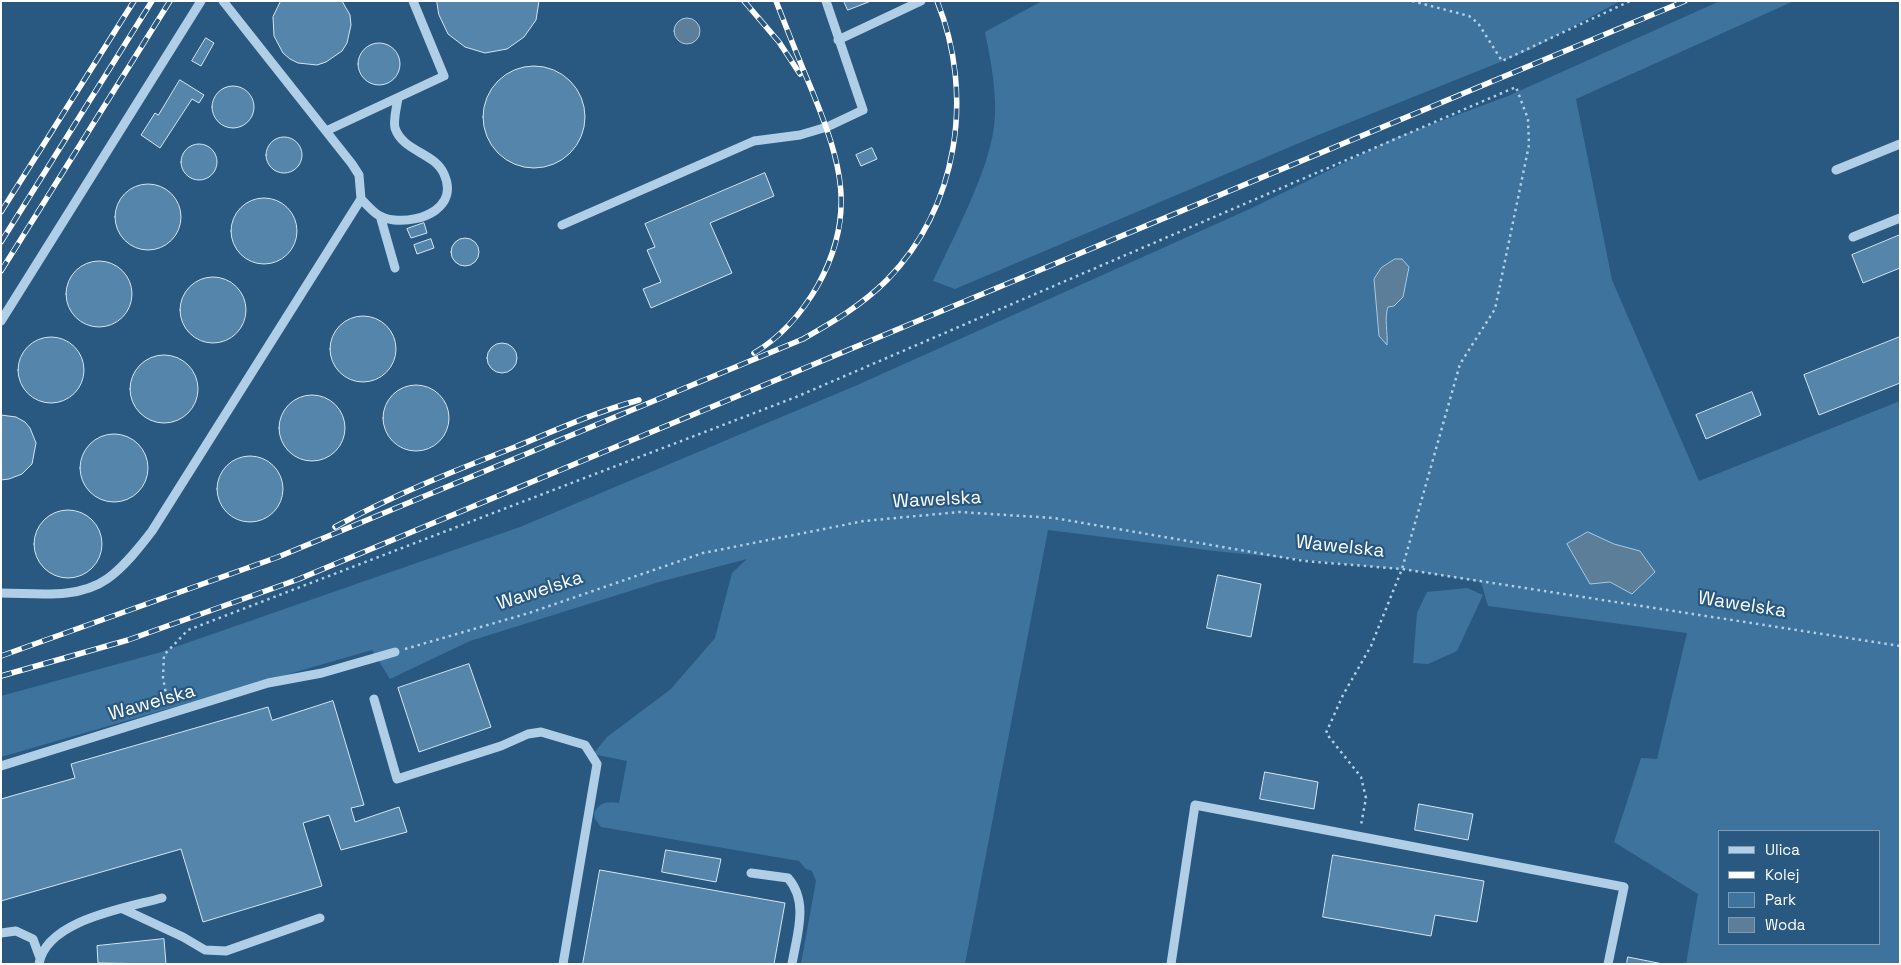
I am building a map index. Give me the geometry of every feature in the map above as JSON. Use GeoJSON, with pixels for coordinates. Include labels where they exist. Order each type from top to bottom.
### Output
{"type":"FeatureCollection","features":[{"type":"Feature","properties":{"kind":"lane"},"geometry":{"type":"LineString","coordinates":[[1,321],[201,1]]}},
{"type":"Feature","properties":{"kind":"lane"},"geometry":{"type":"LineString","coordinates":[[1,593],[66,594],[88,590],[107,579],[132,555],[152,531],[361,198],[359,175],[223,1]]}},
{"type":"Feature","properties":{"kind":"lane"},"geometry":{"type":"LineString","coordinates":[[326,131],[444,76],[413,1]]}},
{"type":"Feature","properties":{"kind":"lane"},"geometry":{"type":"LineString","coordinates":[[562,225],[754,141],[800,135],[827,127],[863,110],[826,1]]}},
{"type":"Feature","properties":{"kind":"lane"},"geometry":{"type":"LineString","coordinates":[[838,40],[921,1]]}},
{"type":"Feature","properties":{"kind":"lane"},"geometry":{"type":"LineString","coordinates":[[381,218],[402,221],[422,218],[439,210],[445,199],[447,183],[438,165],[402,140],[394,127],[398,98]]}},
{"type":"Feature","properties":{"kind":"lane"},"geometry":{"type":"LineString","coordinates":[[1836,170],[1900,144]]}},
{"type":"Feature","properties":{"kind":"lane"},"geometry":{"type":"LineString","coordinates":[[361,198],[381,218],[394,268]]}},
{"type":"Feature","properties":{"kind":"lane"},"geometry":{"type":"LineString","coordinates":[[1852,237],[1900,218]]}},
{"type":"Feature","properties":{"kind":"lane","name":"Wawelska"},"geometry":{"type":"LineString","coordinates":[[1,766],[268,683],[322,673],[395,652]]}},
{"type":"Feature","properties":{"kind":"lane"},"geometry":{"type":"LineString","coordinates":[[374,699],[397,778],[501,746],[528,734],[541,732],[586,745],[597,764],[563,964]]}},
{"type":"Feature","properties":{"kind":"lane"},"geometry":{"type":"LineString","coordinates":[[1172,964],[1195,805],[1624,887],[1608,964]]}},
{"type":"Feature","properties":{"kind":"lane"},"geometry":{"type":"LineString","coordinates":[[751,873],[788,878],[798,889],[801,912],[792,964]]}},
{"type":"Feature","properties":{"kind":"lane"},"geometry":{"type":"LineString","coordinates":[[40,961],[48,944],[70,926],[123,908],[162,898]]}},
{"type":"Feature","properties":{"kind":"lane"},"geometry":{"type":"LineString","coordinates":[[123,908],[183,936],[204,950],[226,951],[320,918]]}},
{"type":"Feature","properties":{"kind":"lane"},"geometry":{"type":"LineString","coordinates":[[1,932],[16,931],[33,939],[40,961]]}},
{"type":"Feature","properties":{"kind":"path"},"geometry":{"type":"LineString","coordinates":[[1412,1],[1469,16],[1478,23],[1502,61],[1630,1]]}},
{"type":"Feature","properties":{"kind":"path"},"geometry":{"type":"LineString","coordinates":[[170,715],[163,678],[164,655],[188,630],[796,397],[1516,87],[1528,119],[1529,145],[1495,309],[1460,364],[1402,570],[1371,646],[1342,695],[1326,733],[1361,777],[1366,798],[1358,836]]}},
{"type":"Feature","properties":{"kind":"path","name":"Wawelska"},"geometry":{"type":"LineString","coordinates":[[395,652],[529,613],[703,553],[864,521],[959,512],[1054,518],[1304,562],[1402,570],[1900,646]]}},
{"type":"Feature","properties":{"kind":"green space"},"geometry":{"type":"Polygon","coordinates":[[[1042,1],[1620,1],[1530,50],[1311,138],[955,289],[933,281],[977,185],[985,164],[994,127],[993,79],[985,32],[1042,1]]]}},
{"type":"Feature","properties":{"kind":"green space"},"geometry":{"type":"Polygon","coordinates":[[[1720,1],[1794,1],[1576,99],[1612,280],[1699,481],[1900,401],[1900,964],[1686,964],[1698,894],[1614,842],[1641,758],[1657,759],[1687,633],[1488,606],[1481,582],[1415,571],[1215,551],[1048,530],[965,964],[801,964],[816,881],[812,871],[806,869],[799,861],[601,827],[595,819],[594,813],[601,804],[607,802],[619,803],[627,761],[593,754],[607,737],[671,689],[715,638],[732,573],[747,559],[659,582],[470,641],[390,679],[372,650],[1,757],[1,696],[158,653],[520,527],[855,386],[1252,208],[1395,138],[1508,96],[1720,1]]]}},
{"type":"Feature","properties":{"kind":"green space"},"geometry":{"type":"Polygon","coordinates":[[[1467,588],[1483,595],[1457,651],[1428,664],[1413,663],[1417,613],[1427,592],[1467,588]]]}},
{"type":"Feature","properties":{"kind":"water"},"geometry":{"type":"Polygon","coordinates":[[[687,18],[697,21],[700,31],[697,41],[687,44],[677,41],[674,31],[677,21],[687,18]]]}},
{"type":"Feature","properties":{"kind":"water"},"geometry":{"type":"Polygon","coordinates":[[[1395,259],[1402,259],[1409,267],[1403,297],[1394,306],[1388,307],[1386,316],[1387,345],[1379,336],[1374,279],[1381,268],[1395,259]]]}},
{"type":"Feature","properties":{"kind":"water"},"geometry":{"type":"Polygon","coordinates":[[[1588,532],[1614,544],[1640,551],[1655,572],[1632,594],[1610,582],[1590,584],[1567,544],[1588,532]]]}},
{"type":"Feature","properties":{"kind":"building"},"geometry":{"type":"Polygon","coordinates":[[[281,1],[342,1],[350,15],[351,25],[347,43],[342,51],[326,62],[317,65],[298,63],[290,59],[283,53],[274,36],[273,17],[281,1]]]}},
{"type":"Feature","properties":{"kind":"building"},"geometry":{"type":"Polygon","coordinates":[[[437,1],[539,1],[536,20],[524,37],[507,49],[485,53],[465,47],[448,34],[439,15],[437,1]]]}},
{"type":"Feature","properties":{"kind":"building"},"geometry":{"type":"Polygon","coordinates":[[[844,1],[871,1],[848,10],[844,1]]]}},
{"type":"Feature","properties":{"kind":"building"},"geometry":{"type":"Polygon","coordinates":[[[206,38],[214,43],[201,66],[192,61],[206,38]]]}},
{"type":"Feature","properties":{"kind":"building"},"geometry":{"type":"Polygon","coordinates":[[[375,43],[383,43],[394,49],[400,64],[394,79],[383,85],[375,85],[364,79],[358,68],[358,60],[364,49],[375,43]]]}},
{"type":"Feature","properties":{"kind":"building"},"geometry":{"type":"Polygon","coordinates":[[[534,66],[554,70],[570,81],[581,97],[585,117],[581,137],[570,153],[554,164],[534,168],[514,164],[498,153],[487,137],[483,117],[487,97],[498,81],[514,70],[534,66]]]}},
{"type":"Feature","properties":{"kind":"building"},"geometry":{"type":"Polygon","coordinates":[[[180,80],[204,95],[199,103],[192,99],[160,148],[141,135],[155,113],[158,115],[180,80]]]}},
{"type":"Feature","properties":{"kind":"building"},"geometry":{"type":"Polygon","coordinates":[[[237,86],[245,89],[251,95],[254,107],[251,119],[245,125],[229,128],[221,125],[215,119],[212,103],[215,95],[221,89],[237,86]]]}},
{"type":"Feature","properties":{"kind":"building"},"geometry":{"type":"Polygon","coordinates":[[[284,137],[297,142],[302,155],[297,168],[284,173],[271,168],[266,155],[271,142],[284,137]]]}},
{"type":"Feature","properties":{"kind":"building"},"geometry":{"type":"Polygon","coordinates":[[[199,144],[206,145],[212,149],[216,155],[216,169],[212,175],[206,179],[199,180],[192,179],[186,175],[182,169],[181,162],[182,155],[186,149],[192,145],[199,144]]]}},
{"type":"Feature","properties":{"kind":"building"},"geometry":{"type":"Polygon","coordinates":[[[872,148],[877,159],[861,166],[856,155],[872,148]]]}},
{"type":"Feature","properties":{"kind":"building"},"geometry":{"type":"Polygon","coordinates":[[[765,173],[774,196],[710,223],[732,273],[651,308],[643,289],[661,282],[647,250],[655,247],[645,224],[765,173]]]}},
{"type":"Feature","properties":{"kind":"building"},"geometry":{"type":"Polygon","coordinates":[[[142,184],[154,184],[166,189],[176,199],[181,211],[179,230],[166,245],[154,250],[142,250],[130,245],[120,235],[115,223],[115,211],[120,199],[130,189],[142,184]]]}},
{"type":"Feature","properties":{"kind":"building"},"geometry":{"type":"Polygon","coordinates":[[[257,198],[271,198],[283,203],[292,212],[297,224],[295,244],[288,255],[271,264],[257,264],[245,259],[236,250],[231,238],[231,224],[236,212],[245,203],[257,198]]]}},
{"type":"Feature","properties":{"kind":"building"},"geometry":{"type":"Polygon","coordinates":[[[424,223],[427,233],[411,238],[407,229],[424,223]]]}},
{"type":"Feature","properties":{"kind":"building"},"geometry":{"type":"Polygon","coordinates":[[[1900,235],[1900,268],[1863,283],[1852,255],[1900,235]]]}},
{"type":"Feature","properties":{"kind":"building"},"geometry":{"type":"Polygon","coordinates":[[[465,238],[475,242],[479,252],[475,262],[465,266],[455,262],[451,252],[455,242],[465,238]]]}},
{"type":"Feature","properties":{"kind":"building"},"geometry":{"type":"Polygon","coordinates":[[[431,239],[434,248],[417,254],[414,245],[431,239]]]}},
{"type":"Feature","properties":{"kind":"building"},"geometry":{"type":"Polygon","coordinates":[[[93,261],[105,261],[117,266],[127,276],[132,288],[130,307],[117,322],[105,327],[93,327],[81,322],[71,312],[66,300],[66,288],[71,276],[81,266],[93,261]]]}},
{"type":"Feature","properties":{"kind":"building"},"geometry":{"type":"Polygon","coordinates":[[[207,277],[219,277],[231,282],[241,292],[246,304],[244,323],[231,338],[219,343],[207,343],[195,338],[185,328],[180,316],[180,304],[185,292],[195,282],[207,277]]]}},
{"type":"Feature","properties":{"kind":"building"},"geometry":{"type":"Polygon","coordinates":[[[363,316],[376,318],[391,331],[394,336],[396,349],[394,362],[381,377],[376,380],[363,382],[350,380],[335,367],[332,362],[330,349],[332,336],[345,321],[350,318],[363,316]]]}},
{"type":"Feature","properties":{"kind":"building"},"geometry":{"type":"Polygon","coordinates":[[[51,337],[64,340],[74,347],[81,357],[84,370],[81,383],[74,393],[64,400],[51,403],[38,400],[28,393],[21,383],[18,370],[21,357],[28,347],[38,340],[51,337]]]}},
{"type":"Feature","properties":{"kind":"building"},"geometry":{"type":"Polygon","coordinates":[[[1900,337],[1900,383],[1819,415],[1804,375],[1900,337]]]}},
{"type":"Feature","properties":{"kind":"building"},"geometry":{"type":"Polygon","coordinates":[[[502,343],[508,344],[516,352],[516,364],[508,372],[502,373],[496,372],[488,364],[487,358],[488,352],[496,344],[502,343]]]}},
{"type":"Feature","properties":{"kind":"building"},"geometry":{"type":"Polygon","coordinates":[[[164,355],[177,358],[188,365],[195,376],[198,389],[195,402],[188,413],[177,420],[164,423],[151,420],[140,413],[133,402],[130,389],[133,376],[140,365],[151,358],[164,355]]]}},
{"type":"Feature","properties":{"kind":"building"},"geometry":{"type":"Polygon","coordinates":[[[410,385],[422,385],[434,390],[444,400],[449,412],[447,431],[434,446],[422,451],[410,451],[398,446],[388,436],[383,424],[383,412],[388,400],[398,390],[410,385]]]}},
{"type":"Feature","properties":{"kind":"building"},"geometry":{"type":"Polygon","coordinates":[[[1752,392],[1761,415],[1706,439],[1696,415],[1752,392]]]}},
{"type":"Feature","properties":{"kind":"building"},"geometry":{"type":"Polygon","coordinates":[[[306,395],[318,395],[330,400],[340,410],[345,422],[343,441],[330,456],[318,461],[306,461],[294,456],[284,446],[279,434],[279,422],[284,410],[294,400],[306,395]]]}},
{"type":"Feature","properties":{"kind":"building"},"geometry":{"type":"Polygon","coordinates":[[[1,415],[16,417],[25,422],[30,428],[36,443],[32,464],[22,474],[1,480],[1,415]]]}},
{"type":"Feature","properties":{"kind":"building"},"geometry":{"type":"Polygon","coordinates":[[[114,434],[127,437],[138,444],[145,455],[148,468],[145,481],[138,492],[127,499],[114,502],[101,499],[90,492],[83,481],[80,468],[83,455],[90,444],[101,437],[114,434]]]}},
{"type":"Feature","properties":{"kind":"building"},"geometry":{"type":"Polygon","coordinates":[[[244,456],[256,456],[268,461],[278,471],[283,483],[281,502],[268,517],[256,522],[244,522],[232,517],[222,507],[217,495],[217,483],[222,471],[232,461],[244,456]]]}},
{"type":"Feature","properties":{"kind":"building"},"geometry":{"type":"Polygon","coordinates":[[[68,510],[81,513],[92,520],[99,531],[102,544],[99,557],[92,568],[81,575],[68,578],[55,575],[44,568],[37,557],[34,544],[37,531],[44,520],[55,513],[68,510]]]}},
{"type":"Feature","properties":{"kind":"building"},"geometry":{"type":"Polygon","coordinates":[[[1218,575],[1261,584],[1251,637],[1207,628],[1218,575]]]}},
{"type":"Feature","properties":{"kind":"building"},"geometry":{"type":"Polygon","coordinates":[[[469,664],[491,727],[419,752],[398,688],[469,664]]]}},
{"type":"Feature","properties":{"kind":"building"},"geometry":{"type":"Polygon","coordinates":[[[333,701],[364,805],[351,808],[355,822],[399,807],[407,832],[341,850],[329,815],[303,823],[322,886],[203,922],[181,849],[1,901],[1,799],[75,778],[71,764],[268,707],[272,720],[333,701]]]}},
{"type":"Feature","properties":{"kind":"building"},"geometry":{"type":"Polygon","coordinates":[[[1265,772],[1318,782],[1314,809],[1260,799],[1265,772]]]}},
{"type":"Feature","properties":{"kind":"building"},"geometry":{"type":"Polygon","coordinates":[[[1419,804],[1473,814],[1468,840],[1415,830],[1419,804]]]}},
{"type":"Feature","properties":{"kind":"building"},"geometry":{"type":"Polygon","coordinates":[[[666,850],[721,859],[716,882],[662,872],[666,850]]]}},
{"type":"Feature","properties":{"kind":"building"},"geometry":{"type":"Polygon","coordinates":[[[1333,855],[1484,881],[1477,922],[1435,915],[1431,936],[1323,917],[1333,855]]]}},
{"type":"Feature","properties":{"kind":"building"},"geometry":{"type":"Polygon","coordinates":[[[600,870],[785,903],[774,964],[583,964],[600,870]]]}},
{"type":"Feature","properties":{"kind":"building"},"geometry":{"type":"Polygon","coordinates":[[[164,939],[166,964],[98,963],[97,946],[164,939]]]}},
{"type":"Feature","properties":{"kind":"building"},"geometry":{"type":"Polygon","coordinates":[[[1628,957],[1663,964],[1627,964],[1628,957]]]}},
{"type":"Feature","properties":{"kind":"railway"},"geometry":{"type":"LineString","coordinates":[[1,212],[134,1]]}},
{"type":"Feature","properties":{"kind":"railway"},"geometry":{"type":"LineString","coordinates":[[1,242],[152,1]]}},
{"type":"Feature","properties":{"kind":"railway"},"geometry":{"type":"LineString","coordinates":[[1,271],[170,1]]}},
{"type":"Feature","properties":{"kind":"railway"},"geometry":{"type":"LineString","coordinates":[[744,1],[779,42],[800,74]]}},
{"type":"Feature","properties":{"kind":"railway"},"geometry":{"type":"LineString","coordinates":[[754,353],[782,332],[798,315],[812,295],[830,259],[838,235],[841,212],[841,189],[831,143],[823,118],[776,1]]}},
{"type":"Feature","properties":{"kind":"railway"},"geometry":{"type":"LineString","coordinates":[[1,656],[278,557],[803,339],[847,312],[887,280],[911,251],[930,219],[944,184],[953,148],[957,111],[955,74],[949,37],[937,1]]}},
{"type":"Feature","properties":{"kind":"railway"},"geometry":{"type":"LineString","coordinates":[[1,676],[128,640],[299,579],[1685,1]]}},
{"type":"Feature","properties":{"kind":"railway"},"geometry":{"type":"LineString","coordinates":[[335,527],[379,504],[447,474],[607,410],[639,400]]}}]}
